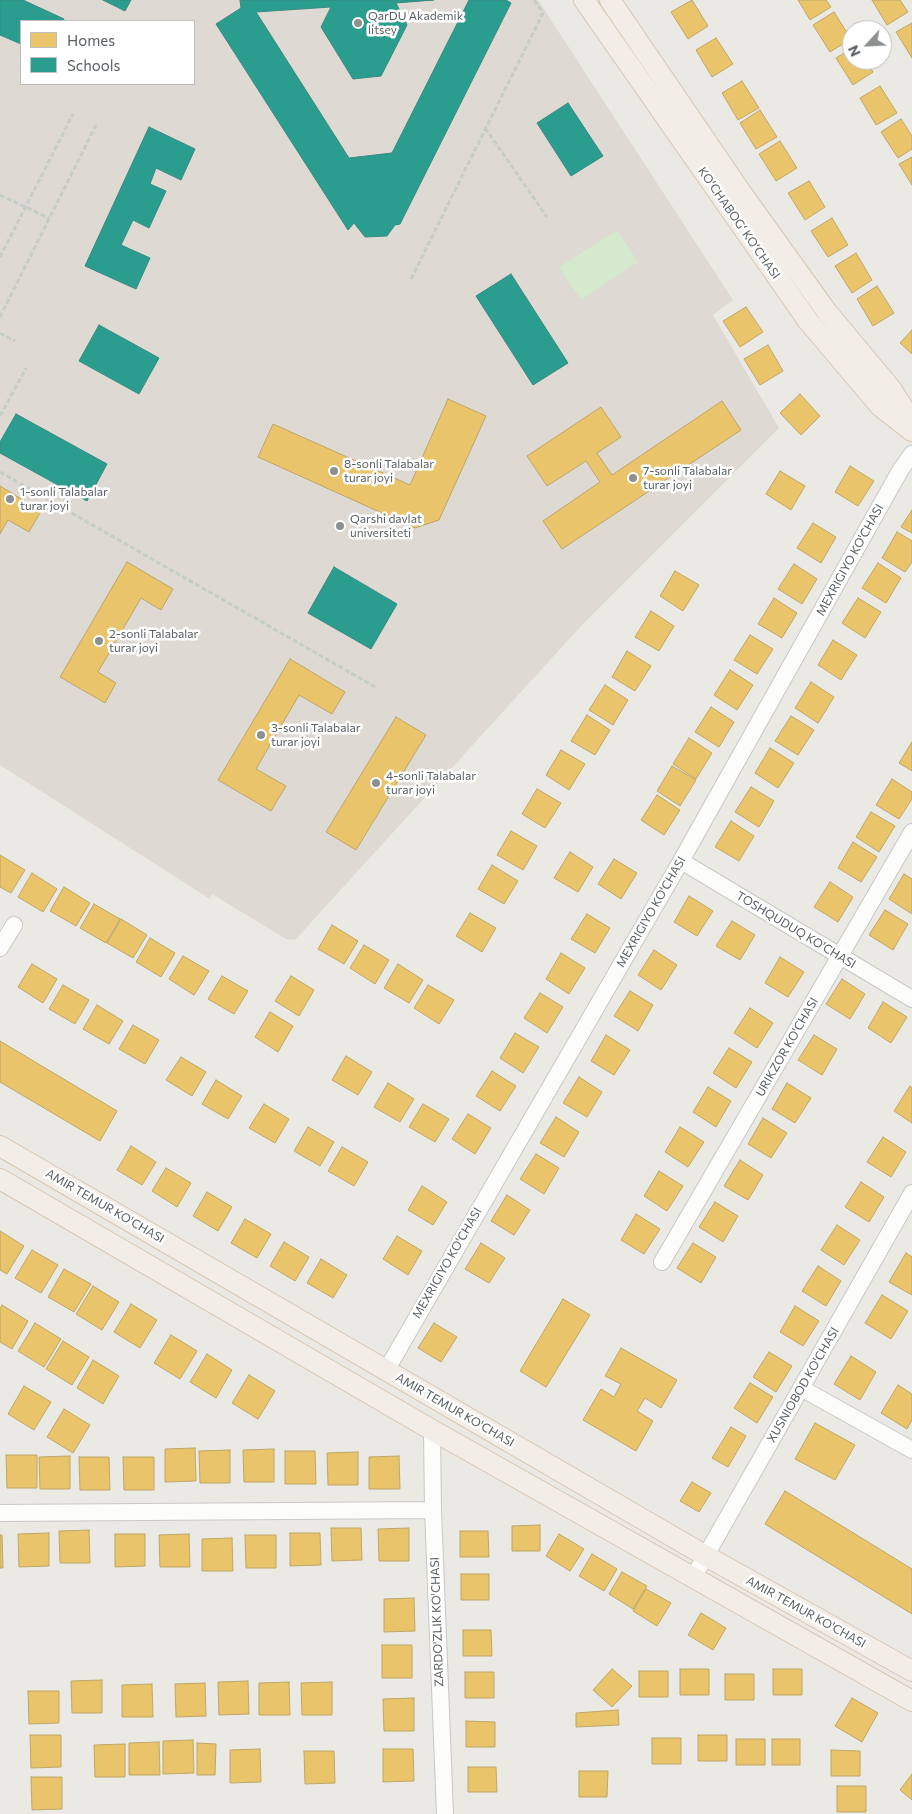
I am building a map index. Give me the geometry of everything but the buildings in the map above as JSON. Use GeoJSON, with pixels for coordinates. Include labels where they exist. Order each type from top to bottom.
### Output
{"type":"FeatureCollection","features":[{"type":"Feature","properties":{"kind":"main road","name":"KO‘CHABOG‘ KO‘CHASI"},"geometry":{"type":"LineString","coordinates":[[584,0],[808,321],[880,406],[912,431]]}},
{"type":"Feature","properties":{"kind":"main road","name":"KO‘CHABOG‘ KO‘CHASI"},"geometry":{"type":"LineString","coordinates":[[610,0],[749,204],[827,312],[892,390],[912,422]]}},
{"type":"Feature","properties":{"kind":"main road","name":"AMIR TEMUR KO'CHASI"},"geometry":{"type":"LineString","coordinates":[[0,1146],[387,1369],[706,1556],[912,1672]]}},
{"type":"Feature","properties":{"kind":"main road","name":"AMIR TEMUR KO'CHASI"},"geometry":{"type":"LineString","coordinates":[[0,1179],[432,1430],[912,1701]]}},
{"type":"Feature","properties":{"kind":"street","name":"MEXRIGIYO KO'CHASI"},"geometry":{"type":"LineString","coordinates":[[387,1369],[681,861],[901,469],[912,454]]}},
{"type":"Feature","properties":{"kind":"street","name":"URIKZOR KO'CHASI"},"geometry":{"type":"LineString","coordinates":[[662,1262],[912,832]]}},
{"type":"Feature","properties":{"kind":"street","name":"TOSHQUDUQ KO'CHASI"},"geometry":{"type":"LineString","coordinates":[[681,861],[912,999]]}},
{"type":"Feature","properties":{"kind":"street"},"geometry":{"type":"LineString","coordinates":[[0,948],[14,925]]}},
{"type":"Feature","properties":{"kind":"street","name":"XUSNIOBOD KO'CHASI"},"geometry":{"type":"LineString","coordinates":[[693,1578],[912,1193]]}},
{"type":"Feature","properties":{"kind":"street"},"geometry":{"type":"LineString","coordinates":[[801,1388],[912,1450]]}},
{"type":"Feature","properties":{"kind":"street","name":"ZARDO'ZLIK KO'CHASI"},"geometry":{"type":"LineString","coordinates":[[432,1430],[433,1510],[445,1814]]}},
{"type":"Feature","properties":{"kind":"street"},"geometry":{"type":"LineString","coordinates":[[0,1513],[433,1510]]}},
{"type":"Feature","properties":{"kind":"path"},"geometry":{"type":"LineString","coordinates":[[411,279],[543,13],[534,0]]}},
{"type":"Feature","properties":{"kind":"path"},"geometry":{"type":"LineString","coordinates":[[0,257],[73,114]]}},
{"type":"Feature","properties":{"kind":"path"},"geometry":{"type":"LineString","coordinates":[[0,317],[96,125]]}},
{"type":"Feature","properties":{"kind":"path"},"geometry":{"type":"LineString","coordinates":[[485,128],[547,217]]}},
{"type":"Feature","properties":{"kind":"path"},"geometry":{"type":"LineString","coordinates":[[0,195],[49,218]]}},
{"type":"Feature","properties":{"kind":"path"},"geometry":{"type":"LineString","coordinates":[[0,333],[15,341]]}},
{"type":"Feature","properties":{"kind":"path"},"geometry":{"type":"LineString","coordinates":[[0,416],[26,368]]}},
{"type":"Feature","properties":{"kind":"path"},"geometry":{"type":"LineString","coordinates":[[0,472],[377,688]]}},
{"type":"Feature","properties":{"kind":"shaded area","name":"Qarshi davlat universiteti"},"geometry":{"type":"Polygon","coordinates":[[[0,0],[538,0],[733,300],[713,315],[779,428],[582,625],[295,940],[286,939],[212,894],[210,899],[0,765],[0,0]]]}},
{"type":"Feature","properties":{"kind":"green space"},"geometry":{"type":"Polygon","coordinates":[[[617,230],[638,262],[581,300],[559,267],[617,230]]]}},
{"type":"Feature","properties":{"kind":"place","name":"QarDU Akademik litsey"},"geometry":{"type":"Point","coordinates":[358,23]}},
{"type":"Feature","properties":{"kind":"place","name":"8-sonli Talabalar turar joyi"},"geometry":{"type":"Point","coordinates":[334,471]}},
{"type":"Feature","properties":{"kind":"place","name":"7-sonli Talabalar turar joyi"},"geometry":{"type":"Point","coordinates":[633,478]}},
{"type":"Feature","properties":{"kind":"place","name":"1-sonli Talabalar turar joyi"},"geometry":{"type":"Point","coordinates":[10,499]}},
{"type":"Feature","properties":{"kind":"place","name":"Qarshi davlat universiteti"},"geometry":{"type":"Point","coordinates":[340,526]}},
{"type":"Feature","properties":{"kind":"place","name":"2-sonli Talabalar turar joyi"},"geometry":{"type":"Point","coordinates":[99,641]}},
{"type":"Feature","properties":{"kind":"place","name":"3-sonli Talabalar turar joyi"},"geometry":{"type":"Point","coordinates":[261,735]}},
{"type":"Feature","properties":{"kind":"place","name":"4-sonli Talabalar turar joyi"},"geometry":{"type":"Point","coordinates":[376,783]}}]}
